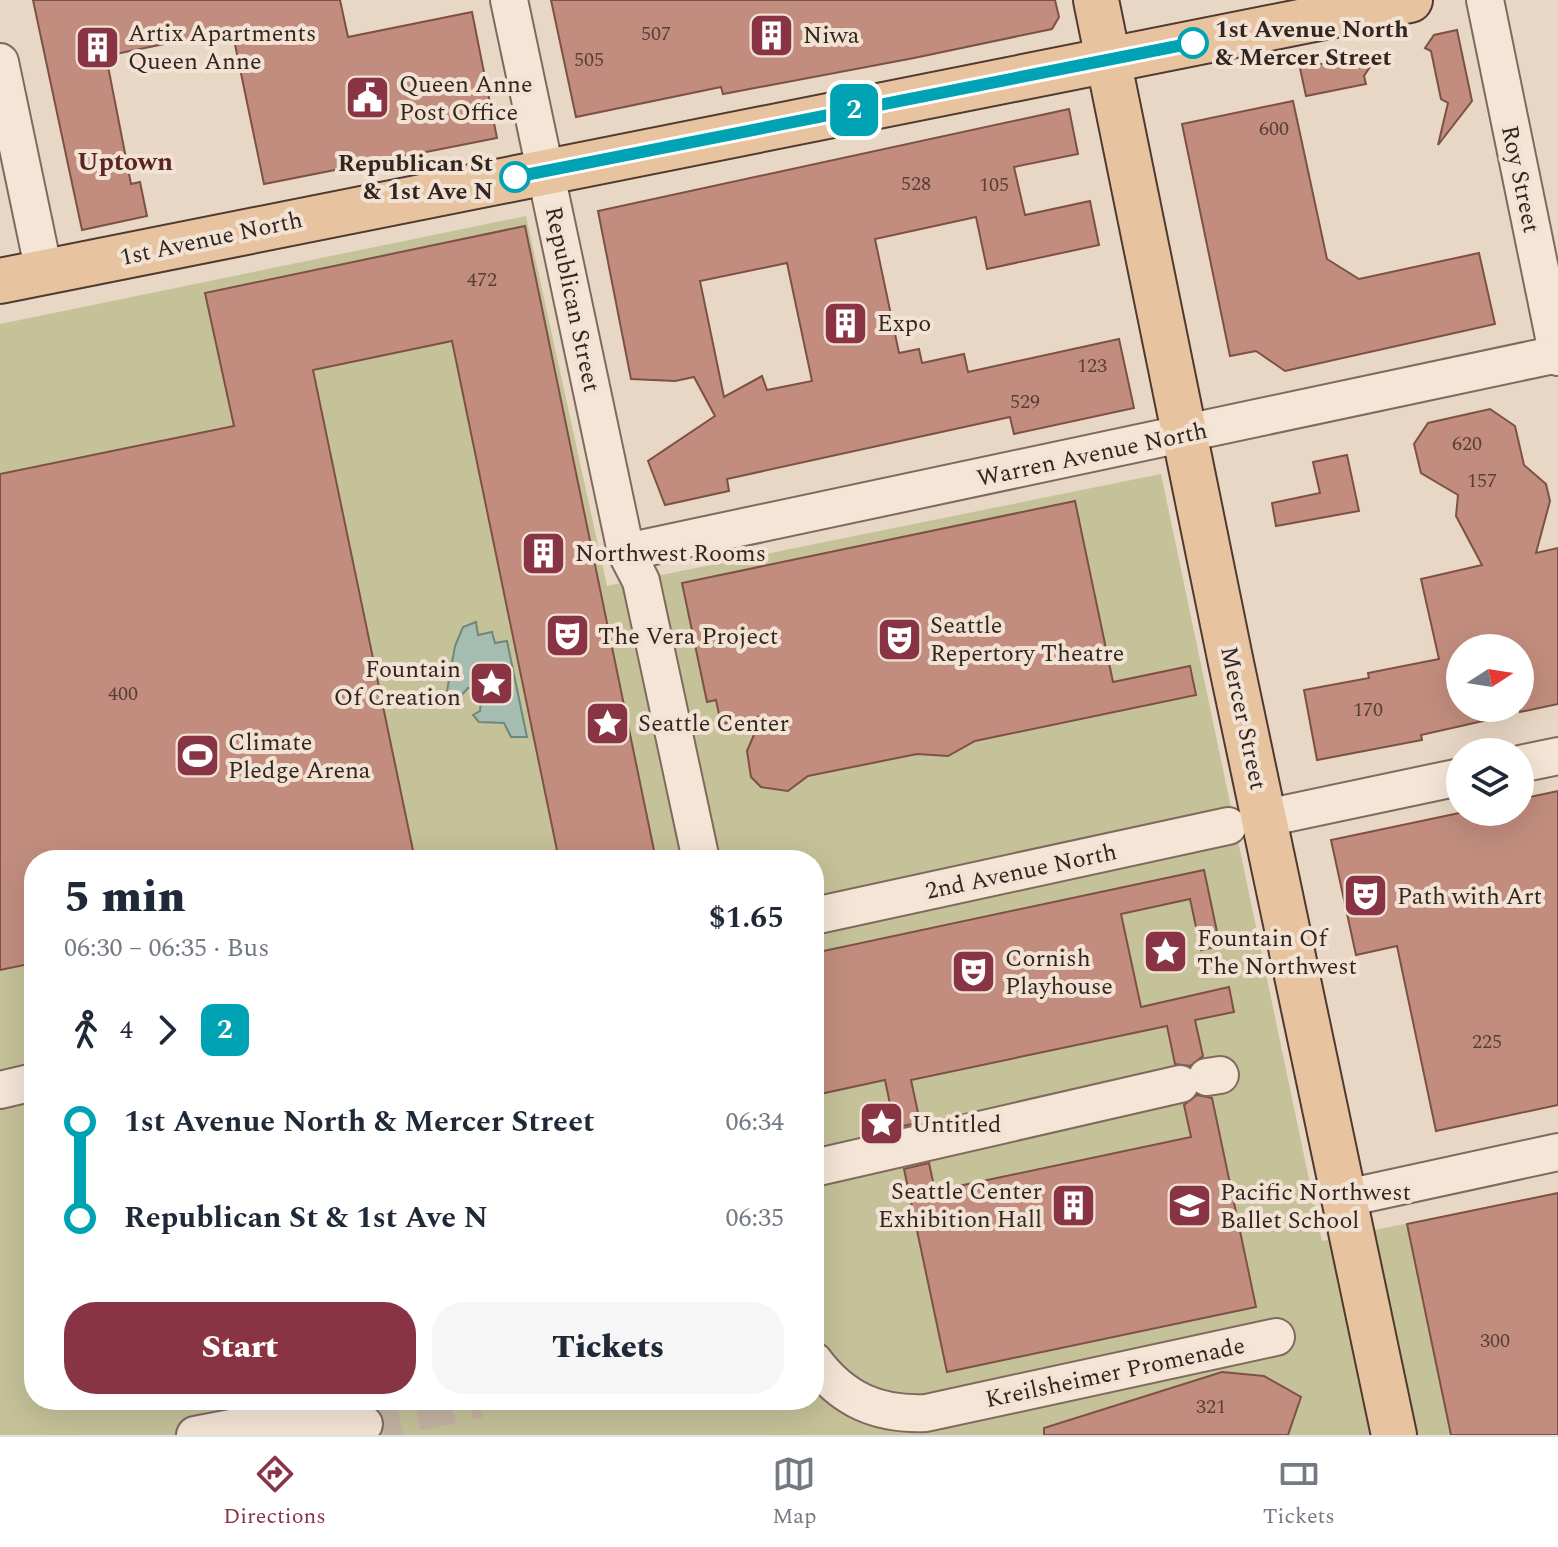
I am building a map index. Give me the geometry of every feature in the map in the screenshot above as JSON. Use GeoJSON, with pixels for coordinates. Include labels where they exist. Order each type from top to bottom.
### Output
{"type":"FeatureCollection","features":[{"type":"Feature","properties":{"kind":"main road","name":"Mercer Street"},"geometry":{"type":"LineString","coordinates":[[1096,0],[1184,435],[1247,822],[1346,1198],[1394,1435]]}},
{"type":"Feature","properties":{"kind":"main road","name":"1st Avenue North"},"geometry":{"type":"LineString","coordinates":[[0,281],[1410,0]]}},
{"type":"Feature","properties":{"kind":"street","name":"Republican Street"},"geometry":{"type":"LineString","coordinates":[[509,0],[626,552],[641,581],[699,850]]}},
{"type":"Feature","properties":{"kind":"street","name":"Roy Street"},"geometry":{"type":"LineString","coordinates":[[1485,0],[1558,355]]}},
{"type":"Feature","properties":{"kind":"street"},"geometry":{"type":"LineString","coordinates":[[0,62],[44,272]]}},
{"type":"Feature","properties":{"kind":"street","name":"Warren Avenue North"},"geometry":{"type":"LineString","coordinates":[[626,552],[1558,355]]}},
{"type":"Feature","properties":{"kind":"street"},"geometry":{"type":"LineString","coordinates":[[1534,761],[1558,756]]}},
{"type":"Feature","properties":{"kind":"street","name":"2nd Avenue North"},"geometry":{"type":"LineString","coordinates":[[824,914],[1446,780]]}},
{"type":"Feature","properties":{"kind":"street"},"geometry":{"type":"LineString","coordinates":[[824,1166],[1202,1079]]}},
{"type":"Feature","properties":{"kind":"street"},"geometry":{"type":"LineString","coordinates":[[0,1090],[24,1084]]}},
{"type":"Feature","properties":{"kind":"street"},"geometry":{"type":"LineString","coordinates":[[1346,1198],[1558,1152]]}},
{"type":"Feature","properties":{"kind":"street","name":"Kreilsheimer Promenade"},"geometry":{"type":"LineString","coordinates":[[824,1375],[848,1396],[873,1408],[899,1414],[954,1407],[1276,1337]]}},
{"type":"Feature","properties":{"kind":"street"},"geometry":{"type":"LineString","coordinates":[[195,1435],[287,1420],[364,1424]]}},
{"type":"Feature","properties":{"kind":"shaded area","name":"Seattle Center"},"geometry":{"type":"Polygon","coordinates":[[[526,216],[607,586],[1161,474],[1322,1241],[1558,1192],[1558,1435],[0,1435],[0,324],[526,216]]]}},
{"type":"Feature","properties":{"kind":"shaded area"},"geometry":{"type":"Polygon","coordinates":[[[476,622],[478,635],[492,632],[495,643],[507,641],[527,737],[511,737],[504,723],[479,722],[473,715],[480,711],[481,700],[476,688],[468,688],[459,698],[447,691],[455,646],[463,627],[476,622]]]}},
{"type":"Feature","properties":{"kind":"building"},"geometry":{"type":"Polygon","coordinates":[[[33,0],[340,0],[348,37],[472,12],[497,138],[264,184],[232,30],[106,56],[131,184],[140,182],[147,216],[82,230],[33,0]]]}},
{"type":"Feature","properties":{"kind":"building"},"geometry":{"type":"Polygon","coordinates":[[[551,0],[1055,0],[1059,17],[1052,29],[914,58],[723,94],[721,87],[576,117],[551,0]]]}},
{"type":"Feature","properties":{"kind":"building"},"geometry":{"type":"Polygon","coordinates":[[[1457,30],[1472,101],[1438,145],[1448,103],[1441,99],[1431,51],[1425,48],[1434,35],[1457,30]]]}},
{"type":"Feature","properties":{"kind":"building"},"geometry":{"type":"Polygon","coordinates":[[[1379,53],[1364,76],[1366,84],[1306,96],[1300,68],[1379,53]]]}},
{"type":"Feature","properties":{"kind":"building"},"geometry":{"type":"Polygon","coordinates":[[[1293,101],[1327,259],[1359,279],[1479,253],[1495,324],[1285,371],[1256,351],[1230,356],[1182,124],[1293,101]]]}},
{"type":"Feature","properties":{"kind":"building","name":"Expo"},"geometry":{"type":"Polygon","coordinates":[[[1069,109],[1078,154],[1014,167],[1025,215],[1090,201],[1099,245],[987,269],[976,217],[875,239],[899,353],[919,349],[922,363],[964,354],[968,372],[1119,339],[1134,408],[1014,434],[1010,417],[727,479],[729,491],[665,505],[648,461],[715,416],[694,377],[675,381],[631,379],[598,211],[1069,109]],[[787,263],[700,281],[724,397],[762,376],[767,390],[812,381],[787,263]]]}},
{"type":"Feature","properties":{"kind":"building","name":"Climate Pledge Arena"},"geometry":{"type":"Polygon","coordinates":[[[525,226],[654,850],[557,850],[452,341],[313,370],[413,850],[24,850],[24,965],[0,970],[0,474],[234,426],[205,293],[525,226]]]}},
{"type":"Feature","properties":{"kind":"building"},"geometry":{"type":"Polygon","coordinates":[[[1490,409],[1515,426],[1524,465],[1546,484],[1550,501],[1536,553],[1558,548],[1558,704],[1534,709],[1534,634],[1446,634],[1446,722],[1479,722],[1421,735],[1422,740],[1317,760],[1304,690],[1369,678],[1368,673],[1439,659],[1421,579],[1482,565],[1456,516],[1458,495],[1421,473],[1414,444],[1428,423],[1490,409]]]}},
{"type":"Feature","properties":{"kind":"building"},"geometry":{"type":"Polygon","coordinates":[[[1347,455],[1359,511],[1276,526],[1272,503],[1320,493],[1313,462],[1347,455]]]}},
{"type":"Feature","properties":{"kind":"building","name":"Seattle Repertory Theatre"},"geometry":{"type":"Polygon","coordinates":[[[1075,501],[1113,682],[1190,666],[1196,695],[975,741],[948,756],[917,754],[808,776],[788,791],[761,787],[751,777],[747,751],[762,716],[721,724],[716,700],[707,702],[682,583],[1075,501]]]}},
{"type":"Feature","properties":{"kind":"building"},"geometry":{"type":"Polygon","coordinates":[[[1558,791],[1558,1105],[1436,1131],[1397,946],[1356,955],[1331,840],[1446,816],[1446,826],[1534,826],[1534,796],[1558,791]]]}},
{"type":"Feature","properties":{"kind":"building","name":"Cornish Playhouse"},"geometry":{"type":"Polygon","coordinates":[[[1204,870],[1220,946],[1201,950],[1190,899],[1121,914],[1141,1007],[1229,987],[1234,1012],[1195,1020],[1203,1056],[1190,1066],[1175,1064],[1167,1026],[911,1080],[920,1122],[895,1128],[885,1080],[824,1093],[824,951],[1204,870]]]}},
{"type":"Feature","properties":{"kind":"building","name":"Seattle Center Exhibition Hall"},"geometry":{"type":"Polygon","coordinates":[[[1197,1095],[1212,1098],[1256,1307],[947,1372],[904,1169],[929,1163],[935,1191],[1191,1137],[1184,1105],[1197,1095]]]}},
{"type":"Feature","properties":{"kind":"building"},"geometry":{"type":"Polygon","coordinates":[[[1558,1193],[1558,1435],[1451,1435],[1407,1224],[1558,1193]]]}},
{"type":"Feature","properties":{"kind":"building"},"geometry":{"type":"Polygon","coordinates":[[[1222,1372],[1264,1376],[1301,1397],[1288,1435],[1044,1435],[1044,1428],[1222,1372]]]}},
{"type":"Feature","properties":{"kind":"tunnel"},"geometry":{"type":"LineString","coordinates":[[364,1424],[431,1410]]}},
{"type":"Feature","properties":{"kind":"bus line","name":"2"},"geometry":{"type":"LineString","coordinates":[[515,177],[1193,43]]}},
{"type":"Feature","properties":{"kind":"place","name":"Niwa"},"geometry":{"type":"Point","coordinates":[772,35]}},
{"type":"Feature","properties":{"kind":"place","name":"1st Avenue North & Mercer Street"},"geometry":{"type":"Point","coordinates":[1193,43]}},
{"type":"Feature","properties":{"kind":"place","name":"Artix Apartments Queen Anne"},"geometry":{"type":"Point","coordinates":[97,47]}},
{"type":"Feature","properties":{"kind":"place","name":"Queen Anne Post Office"},"geometry":{"type":"Point","coordinates":[368,98]}},
{"type":"Feature","properties":{"kind":"place","name":"Republican St & 1st Ave N"},"geometry":{"type":"Point","coordinates":[515,177]}},
{"type":"Feature","properties":{"kind":"place","name":"Expo"},"geometry":{"type":"Point","coordinates":[846,323]}},
{"type":"Feature","properties":{"kind":"place","name":"Northwest Rooms"},"geometry":{"type":"Point","coordinates":[544,553]}},
{"type":"Feature","properties":{"kind":"place","name":"The Vera Project"},"geometry":{"type":"Point","coordinates":[567,636]}},
{"type":"Feature","properties":{"kind":"place","name":"Seattle Repertory Theatre"},"geometry":{"type":"Point","coordinates":[899,639]}},
{"type":"Feature","properties":{"kind":"place","name":"Fountain Of Creation"},"geometry":{"type":"Point","coordinates":[492,683]}},
{"type":"Feature","properties":{"kind":"place","name":"Seattle Center"},"geometry":{"type":"Point","coordinates":[607,723]}},
{"type":"Feature","properties":{"kind":"place","name":"Climate Pledge Arena"},"geometry":{"type":"Point","coordinates":[197,756]}},
{"type":"Feature","properties":{"kind":"place","name":"Path with Art"},"geometry":{"type":"Point","coordinates":[1366,896]}},
{"type":"Feature","properties":{"kind":"place","name":"Fountain Of The Northwest"},"geometry":{"type":"Point","coordinates":[1166,952]}},
{"type":"Feature","properties":{"kind":"place","name":"Cornish Playhouse"},"geometry":{"type":"Point","coordinates":[974,972]}},
{"type":"Feature","properties":{"kind":"place","name":"Untitled"},"geometry":{"type":"Point","coordinates":[881,1124]}},
{"type":"Feature","properties":{"kind":"place","name":"Seattle Center Exhibition Hall"},"geometry":{"type":"Point","coordinates":[1073,1205]}},
{"type":"Feature","properties":{"kind":"place","name":"Pacific Northwest Ballet School"},"geometry":{"type":"Point","coordinates":[1189,1206]}},
{"type":"Feature","properties":{"kind":"district","name":"Uptown"},"geometry":{"type":"Point","coordinates":[125,161]}}]}
